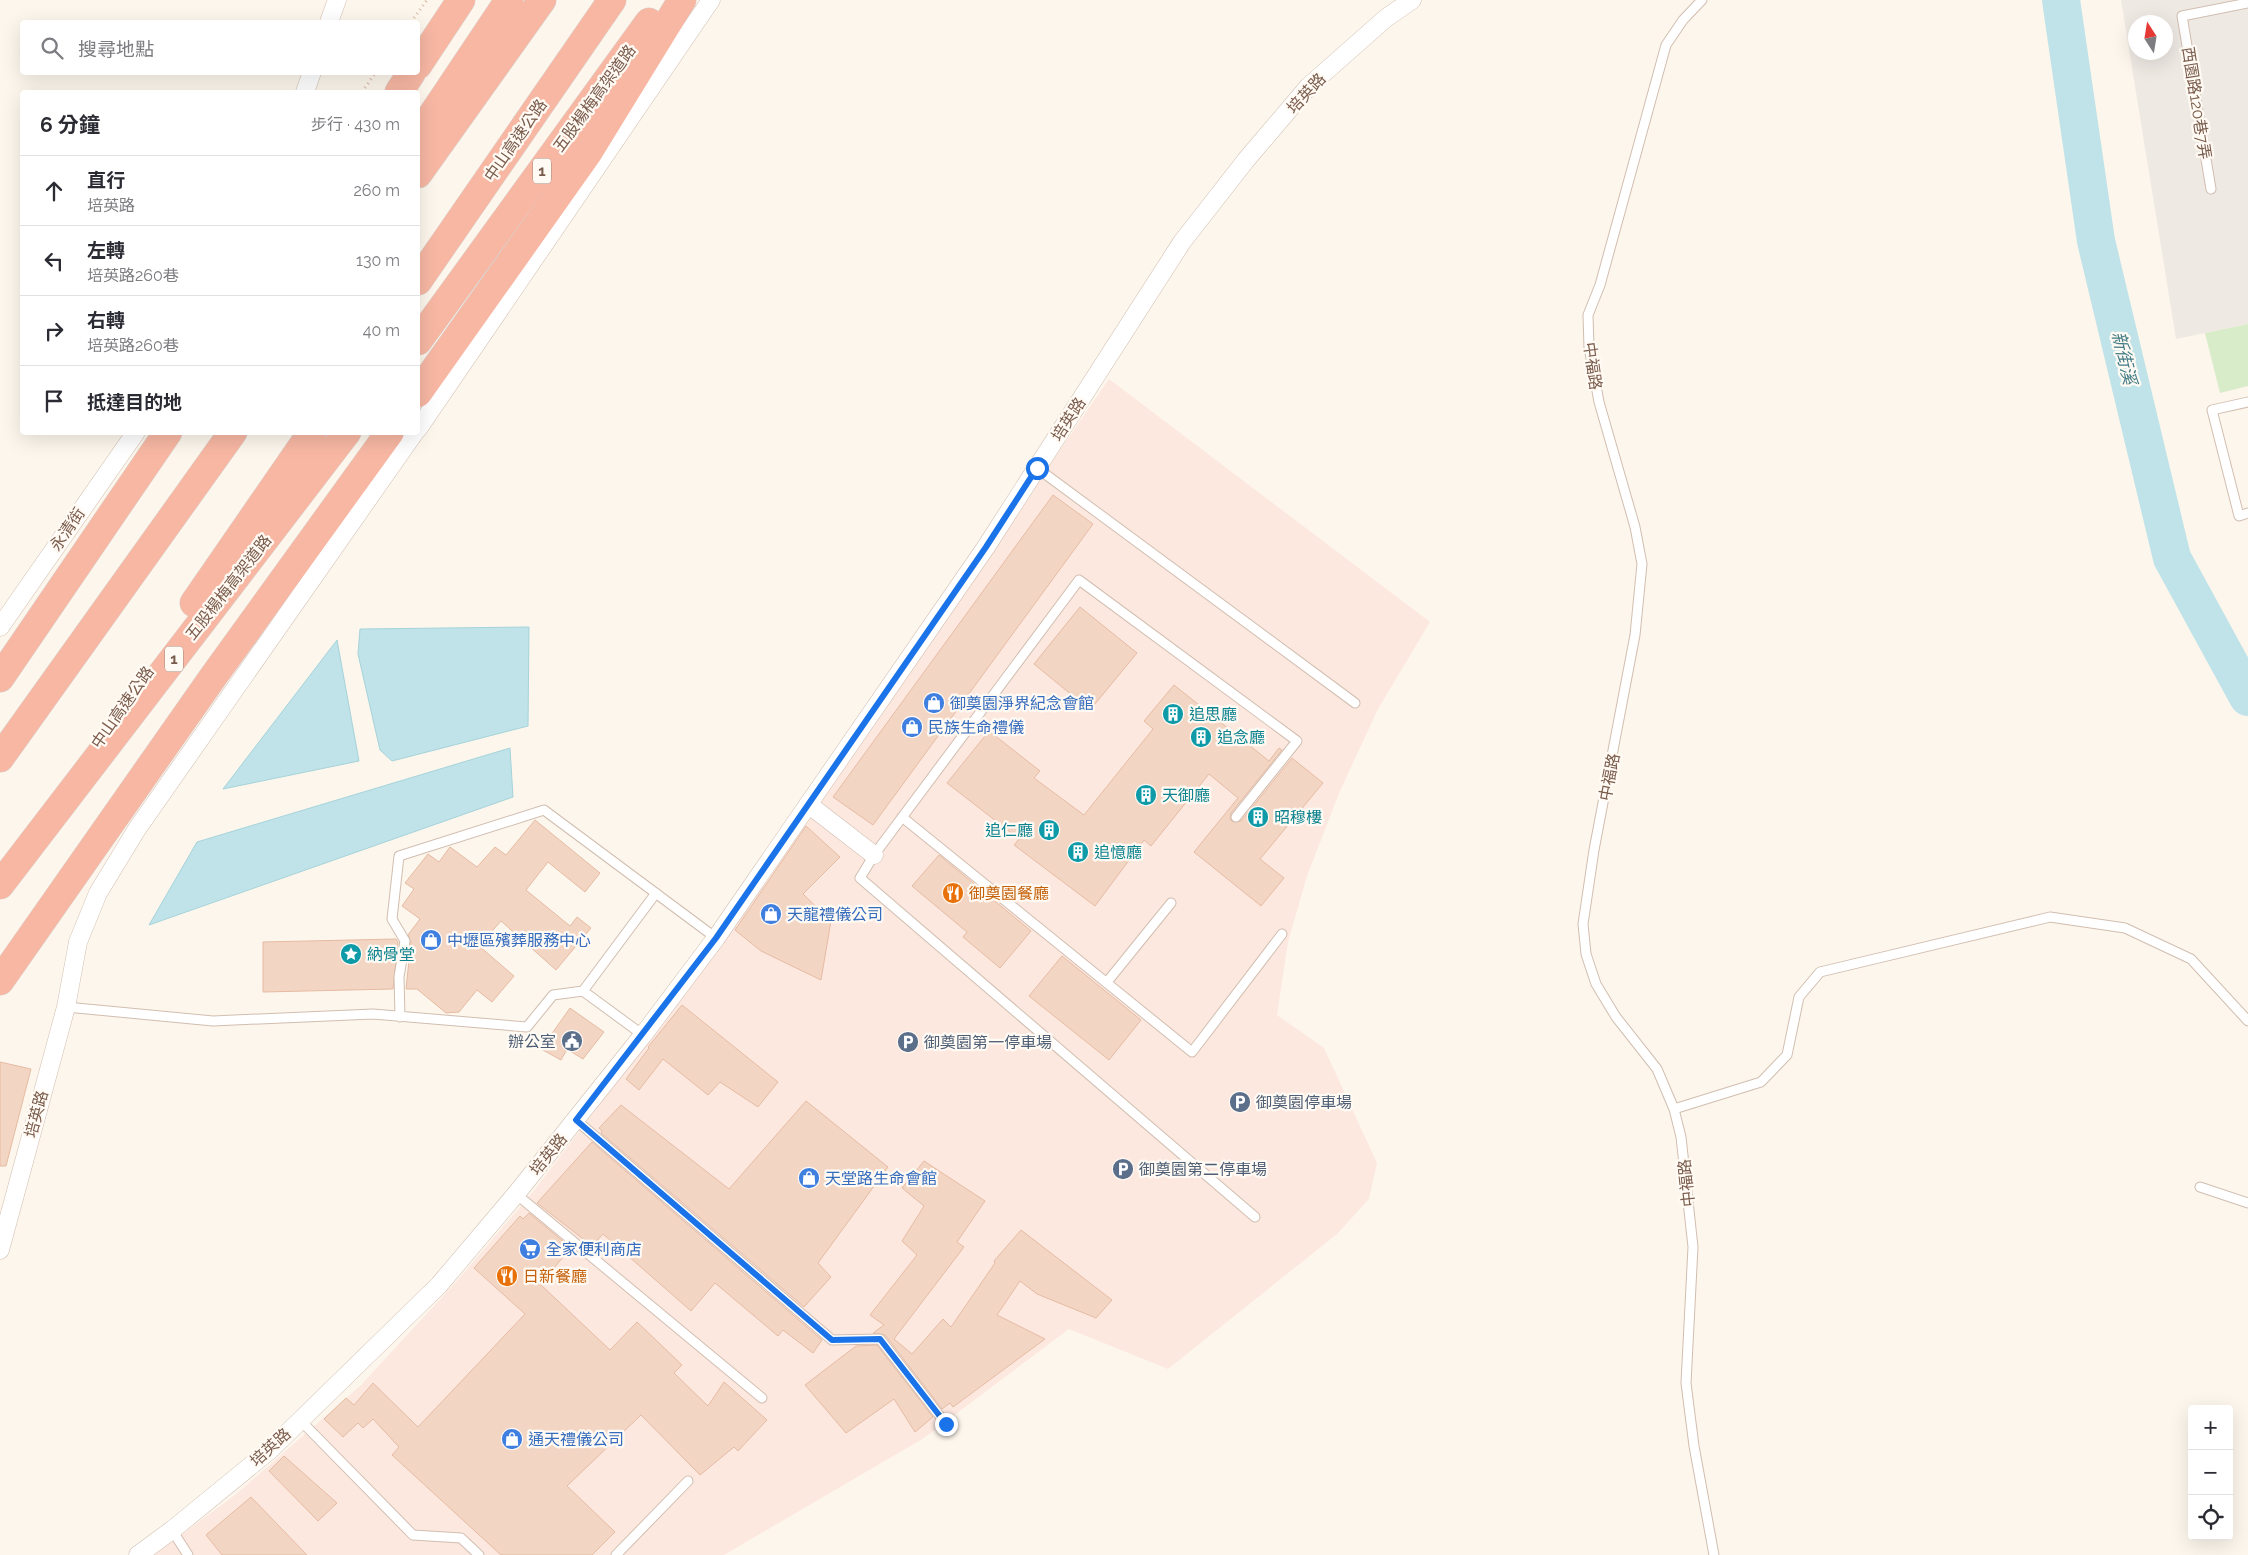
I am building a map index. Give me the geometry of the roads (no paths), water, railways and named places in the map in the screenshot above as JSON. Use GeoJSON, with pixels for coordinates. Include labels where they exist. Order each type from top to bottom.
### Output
{"type":"FeatureCollection","features":[{"type":"Feature","properties":{"kind":"highway"},"geometry":{"type":"LineString","coordinates":[[420,62],[461,0]]}},
{"type":"Feature","properties":{"kind":"highway"},"geometry":{"type":"LineString","coordinates":[[420,133],[509,0]]}},
{"type":"Feature","properties":{"kind":"highway"},"geometry":{"type":"LineString","coordinates":[[420,171],[542,0]]}},
{"type":"Feature","properties":{"kind":"highway","name":"中山高速公路"},"geometry":{"type":"LineString","coordinates":[[420,278],[612,0]]}},
{"type":"Feature","properties":{"kind":"highway","name":"五股楊梅高架道路"},"geometry":{"type":"LineString","coordinates":[[420,338],[665,0]]}},
{"type":"Feature","properties":{"kind":"highway"},"geometry":{"type":"LineString","coordinates":[[420,391],[588,153],[682,0]]}},
{"type":"Feature","properties":{"kind":"highway"},"geometry":{"type":"LineString","coordinates":[[400,90],[410,75]]}},
{"type":"Feature","properties":{"kind":"highway"},"geometry":{"type":"LineString","coordinates":[[0,678],[166,435]]}},
{"type":"Feature","properties":{"kind":"highway"},"geometry":{"type":"LineString","coordinates":[[3,754],[217,435]]}},
{"type":"Feature","properties":{"kind":"highway"},"geometry":{"type":"LineString","coordinates":[[3,754],[231,435]]}},
{"type":"Feature","properties":{"kind":"highway","name":"中山高速公路"},"geometry":{"type":"LineString","coordinates":[[0,884],[310,435]]}},
{"type":"Feature","properties":{"kind":"highway","name":"五股楊梅高架道路"},"geometry":{"type":"LineString","coordinates":[[0,884],[345,435]]}},
{"type":"Feature","properties":{"kind":"highway"},"geometry":{"type":"LineString","coordinates":[[0,981],[213,677],[388,435]]}},
{"type":"Feature","properties":{"kind":"street"},"geometry":{"type":"LineString","coordinates":[[330,20],[337,0]]}},
{"type":"Feature","properties":{"kind":"street"},"geometry":{"type":"LineString","coordinates":[[420,425],[711,0]]}},
{"type":"Feature","properties":{"kind":"street","name":"培英路"},"geometry":{"type":"LineString","coordinates":[[138,1555],[172,1530],[270,1450],[439,1286],[516,1194],[643,1035],[716,938],[986,547],[1182,242],[1246,160],[1309,86],[1386,18],[1412,0]]}},
{"type":"Feature","properties":{"kind":"street"},"geometry":{"type":"LineString","coordinates":[[306,90],[311,75]]}},
{"type":"Feature","properties":{"kind":"street","name":"永清街"},"geometry":{"type":"LineString","coordinates":[[0,628],[134,435]]}},
{"type":"Feature","properties":{"kind":"street","name":"培英路"},"geometry":{"type":"LineString","coordinates":[[0,1250],[66,1007],[78,942],[98,893],[116,862],[413,435]]}},
{"type":"Feature","properties":{"kind":"street"},"geometry":{"type":"LineString","coordinates":[[808,804],[874,855]]}},
{"type":"Feature","properties":{"kind":"lane","name":"中福路"},"geometry":{"type":"LineString","coordinates":[[1702,0],[1683,20],[1666,45],[1600,285],[1588,315],[1589,347],[1598,402],[1635,526],[1642,564],[1635,635],[1594,850],[1583,924],[1586,954],[1596,984],[1616,1017],[1656,1070],[1674,1109],[1681,1137],[1693,1247],[1686,1383],[1694,1446],[1714,1555]]}},
{"type":"Feature","properties":{"kind":"lane","name":"西園路120巷7弄"},"geometry":{"type":"LineString","coordinates":[[2211,189],[2182,16],[2248,3]]}},
{"type":"Feature","properties":{"kind":"lane"},"geometry":{"type":"LineString","coordinates":[[2248,402],[2212,410],[2239,516],[2248,514]]}},
{"type":"Feature","properties":{"kind":"lane"},"geometry":{"type":"LineString","coordinates":[[1037,468],[1355,703]]}},
{"type":"Feature","properties":{"kind":"lane"},"geometry":{"type":"LineString","coordinates":[[1236,817],[1297,741],[1078,580],[874,855],[860,878],[1255,1217]]}},
{"type":"Feature","properties":{"kind":"lane"},"geometry":{"type":"LineString","coordinates":[[400,1016],[399,977],[405,941],[392,919],[399,856],[544,810],[716,938]]}},
{"type":"Feature","properties":{"kind":"lane"},"geometry":{"type":"LineString","coordinates":[[902,817],[1192,1052],[1282,934]]}},
{"type":"Feature","properties":{"kind":"lane"},"geometry":{"type":"LineString","coordinates":[[66,1007],[213,1021],[373,1014],[527,1027],[553,995],[583,990],[656,893]]}},
{"type":"Feature","properties":{"kind":"lane"},"geometry":{"type":"LineString","coordinates":[[1107,982],[1171,902]]}},
{"type":"Feature","properties":{"kind":"lane"},"geometry":{"type":"LineString","coordinates":[[1674,1109],[1761,1082],[1787,1055],[1799,997],[1820,972],[2050,917],[2125,928],[2190,959],[2248,1021]]}},
{"type":"Feature","properties":{"kind":"lane"},"geometry":{"type":"LineString","coordinates":[[583,990],[643,1035]]}},
{"type":"Feature","properties":{"kind":"lane"},"geometry":{"type":"LineString","coordinates":[[576,1120],[832,1340],[880,1339],[946,1424]]}},
{"type":"Feature","properties":{"kind":"lane"},"geometry":{"type":"LineString","coordinates":[[2200,1187],[2248,1203]]}},
{"type":"Feature","properties":{"kind":"lane"},"geometry":{"type":"LineString","coordinates":[[516,1194],[762,1398]]}},
{"type":"Feature","properties":{"kind":"lane"},"geometry":{"type":"LineString","coordinates":[[300,1420],[413,1535],[461,1538],[479,1555]]}},
{"type":"Feature","properties":{"kind":"lane"},"geometry":{"type":"LineString","coordinates":[[616,1555],[688,1481]]}},
{"type":"Feature","properties":{"kind":"lane"},"geometry":{"type":"LineString","coordinates":[[172,1530],[188,1555]]}},
{"type":"Feature","properties":{"kind":"water"},"geometry":{"type":"Polygon","coordinates":[[[529,627],[528,726],[392,761],[380,750],[358,654],[360,629],[529,627]]]}},
{"type":"Feature","properties":{"kind":"water"},"geometry":{"type":"Polygon","coordinates":[[[337,640],[359,761],[223,789],[337,640]]]}},
{"type":"Feature","properties":{"kind":"water"},"geometry":{"type":"Polygon","coordinates":[[[510,748],[513,797],[149,925],[197,842],[510,748]]]}},
{"type":"Feature","properties":{"kind":"waterway","name":"新街溪"},"geometry":{"type":"LineString","coordinates":[[2061,0],[2096,241],[2172,558],[2248,697]]}},
{"type":"Feature","properties":{"kind":"place","name":"御奠園淨界紀念會館"},"geometry":{"type":"Point","coordinates":[934,703]}},
{"type":"Feature","properties":{"kind":"place","name":"追思廳"},"geometry":{"type":"Point","coordinates":[1173,714]}},
{"type":"Feature","properties":{"kind":"place","name":"民族生命禮儀"},"geometry":{"type":"Point","coordinates":[912,727]}},
{"type":"Feature","properties":{"kind":"place","name":"追念廳"},"geometry":{"type":"Point","coordinates":[1201,737]}},
{"type":"Feature","properties":{"kind":"place","name":"天御廳"},"geometry":{"type":"Point","coordinates":[1146,795]}},
{"type":"Feature","properties":{"kind":"place","name":"昭穆樓"},"geometry":{"type":"Point","coordinates":[1258,817]}},
{"type":"Feature","properties":{"kind":"place","name":"追仁廳"},"geometry":{"type":"Point","coordinates":[1049,830]}},
{"type":"Feature","properties":{"kind":"place","name":"追憶廳"},"geometry":{"type":"Point","coordinates":[1078,852]}},
{"type":"Feature","properties":{"kind":"place","name":"御奠園餐廳"},"geometry":{"type":"Point","coordinates":[953,893]}},
{"type":"Feature","properties":{"kind":"place","name":"天龍禮儀公司"},"geometry":{"type":"Point","coordinates":[771,914]}},
{"type":"Feature","properties":{"kind":"place","name":"中壢區殯葬服務中心"},"geometry":{"type":"Point","coordinates":[431,940]}},
{"type":"Feature","properties":{"kind":"place","name":"納骨堂"},"geometry":{"type":"Point","coordinates":[351,954]}},
{"type":"Feature","properties":{"kind":"place","name":"辦公室"},"geometry":{"type":"Point","coordinates":[572,1041]}},
{"type":"Feature","properties":{"kind":"place","name":"御奠園第一停車場"},"geometry":{"type":"Point","coordinates":[908,1042]}},
{"type":"Feature","properties":{"kind":"place","name":"御奠園停車場"},"geometry":{"type":"Point","coordinates":[1240,1102]}},
{"type":"Feature","properties":{"kind":"place","name":"御奠園第二停車場"},"geometry":{"type":"Point","coordinates":[1123,1169]}},
{"type":"Feature","properties":{"kind":"place","name":"天堂路生命會館"},"geometry":{"type":"Point","coordinates":[809,1178]}},
{"type":"Feature","properties":{"kind":"place","name":"全家便利商店"},"geometry":{"type":"Point","coordinates":[530,1249]}},
{"type":"Feature","properties":{"kind":"place","name":"日新餐廳"},"geometry":{"type":"Point","coordinates":[507,1276]}},
{"type":"Feature","properties":{"kind":"place","name":"通天禮儀公司"},"geometry":{"type":"Point","coordinates":[512,1439]}}]}
